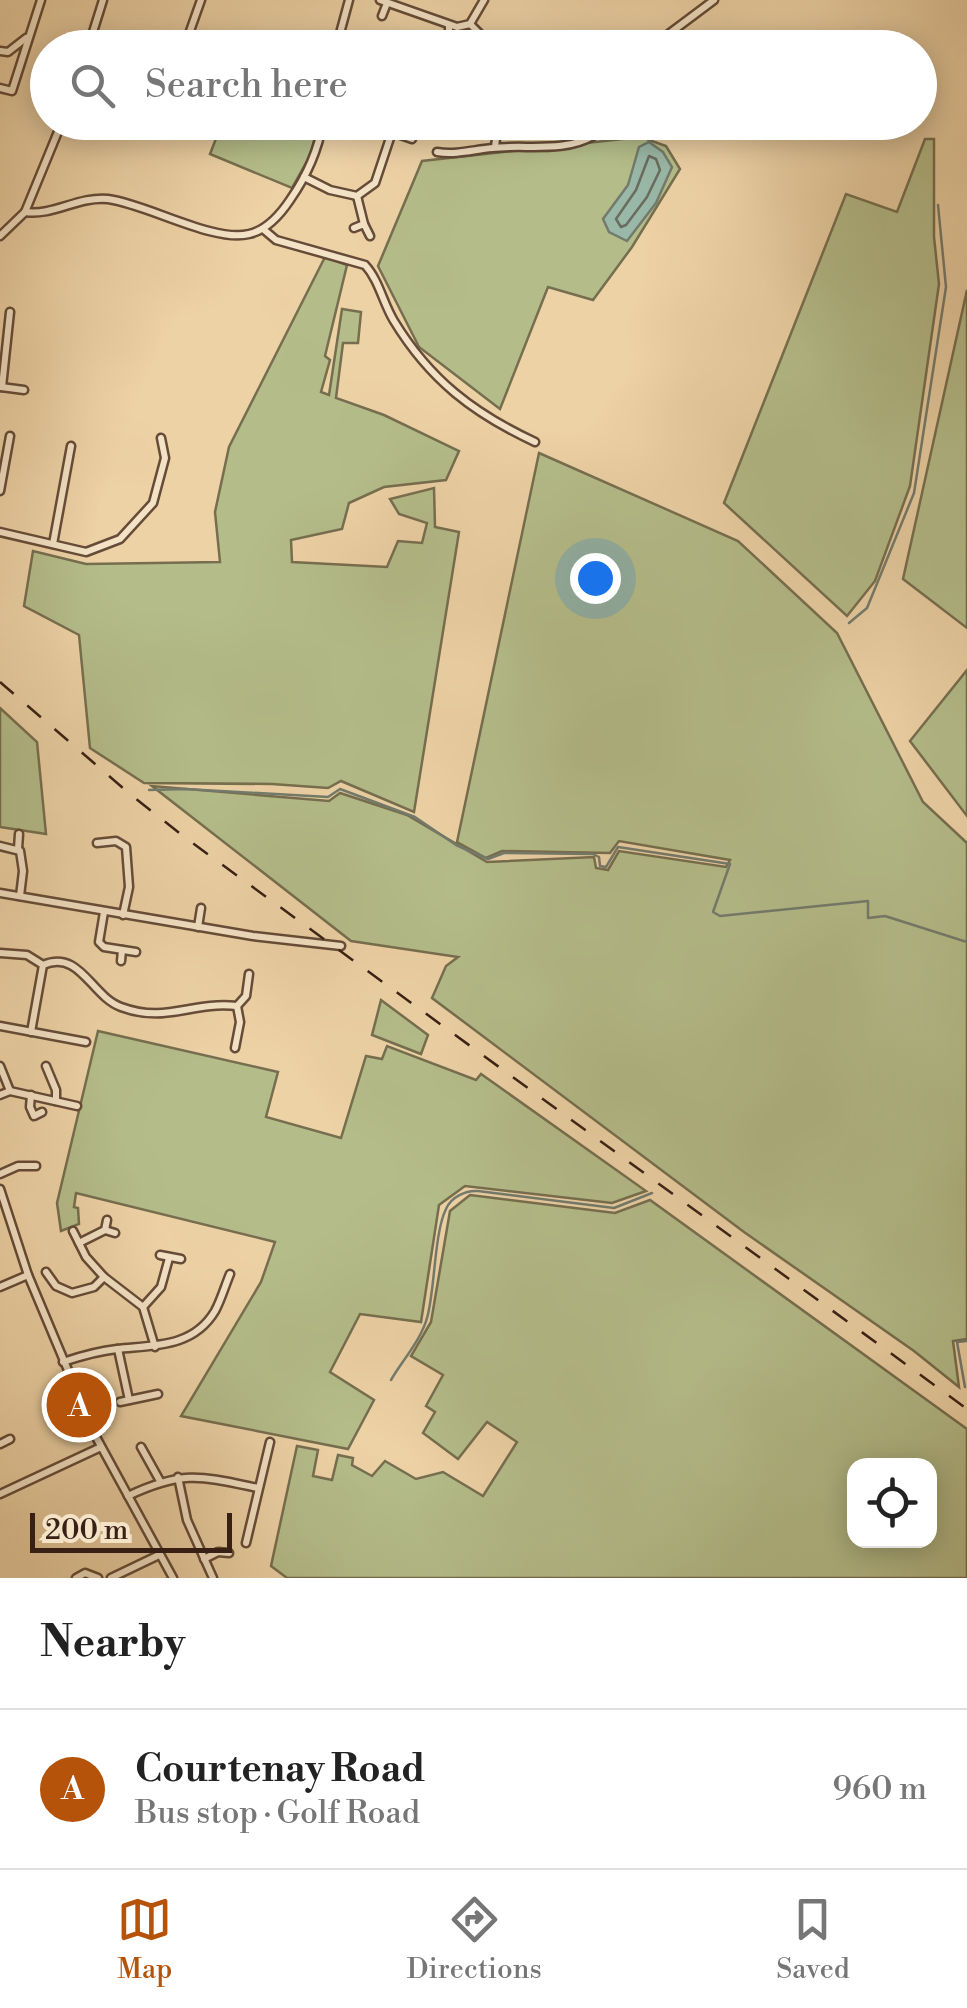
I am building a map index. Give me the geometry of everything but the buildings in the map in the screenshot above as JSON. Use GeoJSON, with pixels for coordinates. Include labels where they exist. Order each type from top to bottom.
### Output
{"type":"FeatureCollection","features":[{"type":"Feature","properties":{"kind":"street"},"geometry":{"type":"LineString","coordinates":[[0,88],[12,92],[41,0]]}},
{"type":"Feature","properties":{"kind":"street"},"geometry":{"type":"LineString","coordinates":[[94,30],[103,0]]}},
{"type":"Feature","properties":{"kind":"street"},"geometry":{"type":"LineString","coordinates":[[190,30],[201,0]]}},
{"type":"Feature","properties":{"kind":"street"},"geometry":{"type":"LineString","coordinates":[[341,30],[349,0]]}},
{"type":"Feature","properties":{"kind":"street"},"geometry":{"type":"LineString","coordinates":[[470,24],[484,0]]}},
{"type":"Feature","properties":{"kind":"street"},"geometry":{"type":"LineString","coordinates":[[674,30],[714,0]]}},
{"type":"Feature","properties":{"kind":"street"},"geometry":{"type":"LineString","coordinates":[[382,16],[383,1],[450,26],[470,24]]}},
{"type":"Feature","properties":{"kind":"street"},"geometry":{"type":"LineString","coordinates":[[470,24],[476,30]]}},
{"type":"Feature","properties":{"kind":"street"},"geometry":{"type":"LineString","coordinates":[[450,26],[450,30]]}},
{"type":"Feature","properties":{"kind":"street"},"geometry":{"type":"LineString","coordinates":[[0,50],[8,52],[27,37]]}},
{"type":"Feature","properties":{"kind":"street"},"geometry":{"type":"LineString","coordinates":[[0,236],[25,212],[55,140]]}},
{"type":"Feature","properties":{"kind":"street"},"geometry":{"type":"LineString","coordinates":[[25,212],[38,214],[104,198],[214,232],[245,236],[263,229],[280,215],[304,177],[320,140]]}},
{"type":"Feature","properties":{"kind":"street"},"geometry":{"type":"LineString","coordinates":[[304,177],[330,190],[357,196],[374,183],[389,140]]}},
{"type":"Feature","properties":{"kind":"street"},"geometry":{"type":"LineString","coordinates":[[494,147],[495,140]]}},
{"type":"Feature","properties":{"kind":"street"},"geometry":{"type":"LineString","coordinates":[[437,152],[454,154],[584,140]]}},
{"type":"Feature","properties":{"kind":"street"},"geometry":{"type":"LineString","coordinates":[[357,196],[370,236]]}},
{"type":"Feature","properties":{"kind":"street"},"geometry":{"type":"LineString","coordinates":[[354,228],[364,224]]}},
{"type":"Feature","properties":{"kind":"street"},"geometry":{"type":"LineString","coordinates":[[263,229],[276,240],[365,264],[405,339],[453,394],[535,442]]}},
{"type":"Feature","properties":{"kind":"street"},"geometry":{"type":"LineString","coordinates":[[10,312],[1,387],[24,390]]}},
{"type":"Feature","properties":{"kind":"street"},"geometry":{"type":"LineString","coordinates":[[0,492],[10,436]]}},
{"type":"Feature","properties":{"kind":"street"},"geometry":{"type":"LineString","coordinates":[[0,532],[86,552],[120,539],[153,503],[165,458],[161,438]]}},
{"type":"Feature","properties":{"kind":"street"},"geometry":{"type":"LineString","coordinates":[[53,544],[71,446]]}},
{"type":"Feature","properties":{"kind":"street"},"geometry":{"type":"LineString","coordinates":[[19,834],[23,871],[20,896]]}},
{"type":"Feature","properties":{"kind":"street"},"geometry":{"type":"LineString","coordinates":[[96,843],[116,841],[126,847],[129,887],[123,915]]}},
{"type":"Feature","properties":{"kind":"street"},"geometry":{"type":"LineString","coordinates":[[0,846],[18,849]]}},
{"type":"Feature","properties":{"kind":"street"},"geometry":{"type":"LineString","coordinates":[[0,893],[253,936],[342,946]]}},
{"type":"Feature","properties":{"kind":"street"},"geometry":{"type":"LineString","coordinates":[[198,926],[201,908]]}},
{"type":"Feature","properties":{"kind":"street"},"geometry":{"type":"LineString","coordinates":[[104,912],[100,942],[104,947],[136,952]]}},
{"type":"Feature","properties":{"kind":"street"},"geometry":{"type":"LineString","coordinates":[[252,946],[253,936]]}},
{"type":"Feature","properties":{"kind":"street"},"geometry":{"type":"LineString","coordinates":[[121,961],[122,950]]}},
{"type":"Feature","properties":{"kind":"street"},"geometry":{"type":"LineString","coordinates":[[0,953],[27,956],[43,965],[59,960],[72,965],[117,1006],[153,1016],[173,1018],[203,1004],[237,1006]]}},
{"type":"Feature","properties":{"kind":"street"},"geometry":{"type":"LineString","coordinates":[[31,1032],[43,965]]}},
{"type":"Feature","properties":{"kind":"street"},"geometry":{"type":"LineString","coordinates":[[237,1006],[246,996],[246,980]]}},
{"type":"Feature","properties":{"kind":"street"},"geometry":{"type":"LineString","coordinates":[[235,1048],[242,1040],[237,1006]]}},
{"type":"Feature","properties":{"kind":"street"},"geometry":{"type":"LineString","coordinates":[[0,1026],[86,1042]]}},
{"type":"Feature","properties":{"kind":"street"},"geometry":{"type":"LineString","coordinates":[[0,1066],[10,1091]]}},
{"type":"Feature","properties":{"kind":"street"},"geometry":{"type":"LineString","coordinates":[[46,1066],[56,1090],[56,1101]]}},
{"type":"Feature","properties":{"kind":"street"},"geometry":{"type":"LineString","coordinates":[[0,1096],[10,1091],[77,1106]]}},
{"type":"Feature","properties":{"kind":"street"},"geometry":{"type":"LineString","coordinates":[[31,1095],[34,1116],[42,1112]]}},
{"type":"Feature","properties":{"kind":"street"},"geometry":{"type":"LineString","coordinates":[[0,1174],[18,1166],[36,1166]]}},
{"type":"Feature","properties":{"kind":"street"},"geometry":{"type":"LineString","coordinates":[[0,1188],[28,1276],[63,1362],[101,1447],[173,1578]]}},
{"type":"Feature","properties":{"kind":"street"},"geometry":{"type":"LineString","coordinates":[[105,1230],[107,1220]]}},
{"type":"Feature","properties":{"kind":"street"},"geometry":{"type":"LineString","coordinates":[[78,1243],[105,1230],[115,1233]]}},
{"type":"Feature","properties":{"kind":"street"},"geometry":{"type":"LineString","coordinates":[[73,1232],[86,1257],[104,1277],[143,1307],[155,1347]]}},
{"type":"Feature","properties":{"kind":"street"},"geometry":{"type":"LineString","coordinates":[[143,1307],[161,1286],[165,1256],[181,1259]]}},
{"type":"Feature","properties":{"kind":"street"},"geometry":{"type":"LineString","coordinates":[[46,1272],[63,1291],[72,1293],[94,1288],[104,1277]]}},
{"type":"Feature","properties":{"kind":"street"},"geometry":{"type":"LineString","coordinates":[[63,1362],[118,1349],[172,1344],[202,1327],[215,1312],[230,1274]]}},
{"type":"Feature","properties":{"kind":"street"},"geometry":{"type":"LineString","coordinates":[[0,1287],[28,1276]]}},
{"type":"Feature","properties":{"kind":"street"},"geometry":{"type":"LineString","coordinates":[[118,1349],[124,1401],[149,1400],[158,1394]]}},
{"type":"Feature","properties":{"kind":"street"},"geometry":{"type":"LineString","coordinates":[[0,1444],[10,1439]]}},
{"type":"Feature","properties":{"kind":"street"},"geometry":{"type":"LineString","coordinates":[[246,1543],[270,1442]]}},
{"type":"Feature","properties":{"kind":"street"},"geometry":{"type":"LineString","coordinates":[[0,1494],[101,1447]]}},
{"type":"Feature","properties":{"kind":"street"},"geometry":{"type":"LineString","coordinates":[[141,1447],[150,1454],[160,1481]]}},
{"type":"Feature","properties":{"kind":"street"},"geometry":{"type":"LineString","coordinates":[[128,1496],[178,1476],[258,1488]]}},
{"type":"Feature","properties":{"kind":"street"},"geometry":{"type":"LineString","coordinates":[[178,1476],[185,1513],[214,1578]]}},
{"type":"Feature","properties":{"kind":"street"},"geometry":{"type":"LineString","coordinates":[[250,1532],[258,1536]]}},
{"type":"Feature","properties":{"kind":"street"},"geometry":{"type":"LineString","coordinates":[[204,1559],[218,1552],[229,1553]]}},
{"type":"Feature","properties":{"kind":"street"},"geometry":{"type":"LineString","coordinates":[[111,1578],[160,1554]]}},
{"type":"Feature","properties":{"kind":"street"},"geometry":{"type":"LineString","coordinates":[[76,1578],[85,1572],[98,1578]]}},
{"type":"Feature","properties":{"kind":"green space"},"geometry":{"type":"Polygon","coordinates":[[[215,140],[314,140],[292,188],[210,154],[215,140]]]}},
{"type":"Feature","properties":{"kind":"green space"},"geometry":{"type":"Polygon","coordinates":[[[614,140],[649,140],[666,146],[680,169],[632,247],[593,300],[548,287],[500,409],[419,347],[378,266],[422,161],[614,140]]]}},
{"type":"Feature","properties":{"kind":"green space"},"geometry":{"type":"Polygon","coordinates":[[[925,140],[934,140],[934,237],[939,284],[910,486],[875,581],[847,616],[724,503],[846,194],[897,212],[925,140]]]}},
{"type":"Feature","properties":{"kind":"green space"},"geometry":{"type":"Polygon","coordinates":[[[325,257],[347,265],[325,356],[330,360],[321,392],[329,395],[342,309],[361,312],[358,343],[343,343],[336,398],[384,415],[459,451],[446,480],[384,487],[349,503],[342,529],[291,540],[292,562],[387,567],[398,541],[422,543],[427,523],[399,514],[390,499],[434,488],[435,527],[459,532],[414,812],[341,781],[328,788],[144,783],[90,748],[79,635],[24,606],[33,551],[86,564],[220,562],[215,512],[229,447],[325,257]]]}},
{"type":"Feature","properties":{"kind":"green space"},"geometry":{"type":"Polygon","coordinates":[[[967,290],[967,628],[903,579],[967,290]]]}},
{"type":"Feature","properties":{"kind":"green space"},"geometry":{"type":"Polygon","coordinates":[[[539,453],[738,541],[837,633],[923,802],[967,843],[967,1339],[953,1341],[959,1387],[432,998],[446,966],[458,957],[351,941],[152,786],[329,801],[340,793],[407,815],[487,862],[594,857],[596,868],[608,870],[619,851],[726,867],[730,860],[619,841],[610,853],[502,851],[486,858],[457,842],[539,453]]]}},
{"type":"Feature","properties":{"kind":"green space"},"geometry":{"type":"Polygon","coordinates":[[[967,670],[967,816],[910,741],[967,670]]]}},
{"type":"Feature","properties":{"kind":"green space"},"geometry":{"type":"Polygon","coordinates":[[[0,708],[37,742],[46,834],[0,827],[0,708]]]}},
{"type":"Feature","properties":{"kind":"green space"},"geometry":{"type":"Polygon","coordinates":[[[381,1000],[428,1035],[421,1054],[372,1035],[381,1000]]]}},
{"type":"Feature","properties":{"kind":"green space"},"geometry":{"type":"Polygon","coordinates":[[[98,1031],[278,1072],[266,1117],[341,1138],[366,1056],[382,1059],[387,1046],[476,1080],[481,1074],[646,1191],[612,1203],[465,1186],[439,1205],[421,1322],[360,1314],[330,1372],[374,1400],[348,1449],[181,1416],[261,1282],[275,1242],[76,1193],[74,1207],[78,1208],[79,1224],[61,1231],[57,1203],[98,1031]]]}},
{"type":"Feature","properties":{"kind":"green space"},"geometry":{"type":"Polygon","coordinates":[[[470,1195],[615,1213],[650,1200],[967,1429],[967,1578],[287,1578],[271,1566],[297,1446],[318,1450],[313,1476],[332,1480],[338,1455],[353,1458],[352,1465],[372,1476],[385,1461],[416,1479],[443,1472],[483,1496],[517,1442],[487,1422],[458,1459],[423,1433],[435,1412],[426,1406],[443,1375],[411,1356],[431,1322],[450,1211],[470,1195]]]}},
{"type":"Feature","properties":{"kind":"water"},"geometry":{"type":"Polygon","coordinates":[[[649,142],[663,152],[672,167],[656,203],[627,241],[609,232],[603,219],[628,185],[639,147],[649,142]]]}},
{"type":"Feature","properties":{"kind":"waterway"},"geometry":{"type":"LineString","coordinates":[[849,623],[867,608],[914,493],[946,287],[938,205]]}},
{"type":"Feature","properties":{"kind":"waterway"},"geometry":{"type":"LineString","coordinates":[[149,790],[328,797],[340,789],[415,817],[456,845],[488,859],[504,853],[593,854],[599,857],[600,866],[606,867],[618,847],[730,864],[713,912],[720,916],[868,901],[868,918],[885,916],[967,942]]}},
{"type":"Feature","properties":{"kind":"waterway"},"geometry":{"type":"LineString","coordinates":[[391,1380],[424,1326],[442,1219],[455,1198],[478,1191],[614,1208],[652,1193]]}},
{"type":"Feature","properties":{"kind":"waterway"},"geometry":{"type":"LineString","coordinates":[[965,1387],[957,1342],[967,1341]]}},
{"type":"Feature","properties":{"kind":"railway"},"geometry":{"type":"LineString","coordinates":[[0,682],[187,839],[967,1409]]}},
{"type":"Feature","properties":{"kind":"place","name":"Courtenay Road"},"geometry":{"type":"Point","coordinates":[79,1405]}}]}
